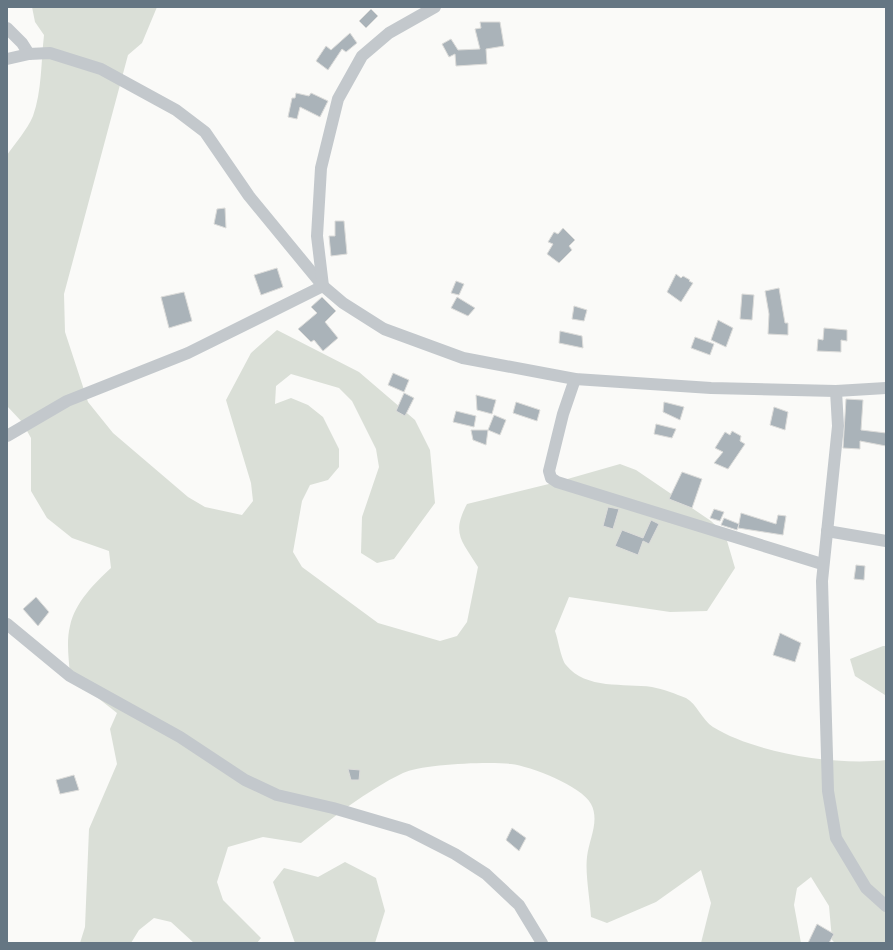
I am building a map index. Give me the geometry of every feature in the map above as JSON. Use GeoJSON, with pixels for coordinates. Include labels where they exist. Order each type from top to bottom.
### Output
{"type":"FeatureCollection","features":[{"type":"Feature","properties":{"kind":"street"},"geometry":{"type":"LineString","coordinates":[[323,286],[317,236],[322,168],[338,99],[362,56],[389,33],[435,7]]}},
{"type":"Feature","properties":{"kind":"street"},"geometry":{"type":"LineString","coordinates":[[7,28],[22,43],[29,54]]}},
{"type":"Feature","properties":{"kind":"street"},"geometry":{"type":"LineString","coordinates":[[7,59],[29,54],[50,53],[101,69],[176,110],[205,132],[249,196],[323,286],[343,303],[384,329],[463,358],[575,379],[711,388],[836,391],[886,388]]}},
{"type":"Feature","properties":{"kind":"street"},"geometry":{"type":"LineString","coordinates":[[7,436],[67,401],[188,353],[323,286]]}},
{"type":"Feature","properties":{"kind":"street"},"geometry":{"type":"LineString","coordinates":[[575,379],[563,414],[549,471],[551,478],[556,482],[822,564]]}},
{"type":"Feature","properties":{"kind":"street"},"geometry":{"type":"LineString","coordinates":[[836,391],[838,426],[822,564],[822,620],[828,791],[836,838],[866,888],[886,906]]}},
{"type":"Feature","properties":{"kind":"street"},"geometry":{"type":"LineString","coordinates":[[827,531],[886,541]]}},
{"type":"Feature","properties":{"kind":"street"},"geometry":{"type":"LineString","coordinates":[[7,624],[70,676],[180,736],[245,780],[278,795],[333,808],[408,830],[455,854],[486,874],[519,905],[542,943]]}},
{"type":"Feature","properties":{"kind":"shaded area"},"geometry":{"type":"Polygon","coordinates":[[[32,7],[157,7],[142,43],[128,55],[64,294],[65,332],[88,402],[113,433],[188,497],[205,507],[242,515],[253,501],[251,483],[226,400],[251,353],[277,330],[359,372],[415,420],[430,450],[435,503],[394,559],[377,563],[361,553],[362,517],[379,467],[376,449],[352,401],[339,388],[291,374],[276,386],[275,404],[291,398],[308,405],[323,417],[339,449],[339,467],[328,480],[310,485],[302,501],[293,552],[302,567],[378,623],[440,641],[457,636],[467,622],[478,567],[460,537],[460,523],[462,514],[467,504],[557,482],[620,464],[636,470],[711,521],[725,534],[735,568],[707,611],[670,612],[569,597],[555,631],[564,662],[574,673],[595,682],[652,687],[686,698],[713,727],[730,736],[751,744],[797,756],[821,759],[844,761],[886,760],[886,943],[835,943],[832,940],[829,906],[811,877],[797,888],[794,905],[801,943],[701,943],[711,903],[701,870],[656,902],[607,923],[591,917],[587,879],[587,857],[594,823],[591,804],[586,797],[577,790],[555,778],[520,766],[501,763],[488,763],[439,765],[424,767],[403,773],[363,796],[301,843],[263,837],[228,847],[217,882],[223,900],[261,938],[257,943],[194,943],[171,922],[154,918],[139,930],[131,943],[80,943],[85,927],[89,829],[117,764],[110,729],[117,713],[70,676],[68,638],[70,626],[76,609],[86,594],[111,568],[109,551],[72,538],[47,518],[31,491],[31,438],[22,422],[7,406],[7,155],[31,121],[38,96],[44,35],[35,22],[32,7]]]}},
{"type":"Feature","properties":{"kind":"shaded area"},"geometry":{"type":"Polygon","coordinates":[[[886,646],[885,695],[855,676],[850,659],[886,646]]]}},
{"type":"Feature","properties":{"kind":"shaded area"},"geometry":{"type":"Polygon","coordinates":[[[345,862],[376,878],[385,911],[375,943],[295,943],[273,882],[284,868],[318,877],[345,862]]]}},
{"type":"Feature","properties":{"kind":"building"},"geometry":{"type":"Polygon","coordinates":[[[371,9],[378,16],[366,28],[359,21],[371,9]]]}},
{"type":"Feature","properties":{"kind":"building"},"geometry":{"type":"Polygon","coordinates":[[[480,22],[500,22],[504,46],[486,49],[487,64],[456,66],[455,54],[449,57],[442,44],[451,39],[458,50],[480,49],[475,29],[481,28],[480,22]]]}},
{"type":"Feature","properties":{"kind":"building"},"geometry":{"type":"Polygon","coordinates":[[[350,33],[357,43],[346,52],[342,49],[328,70],[316,61],[326,46],[331,50],[350,33]]]}},
{"type":"Feature","properties":{"kind":"building"},"geometry":{"type":"Polygon","coordinates":[[[296,93],[309,96],[311,93],[328,101],[320,117],[300,107],[297,119],[288,117],[292,98],[295,98],[296,93]]]}},
{"type":"Feature","properties":{"kind":"building"},"geometry":{"type":"Polygon","coordinates":[[[225,208],[226,228],[214,224],[217,209],[225,208]]]}},
{"type":"Feature","properties":{"kind":"building"},"geometry":{"type":"Polygon","coordinates":[[[335,221],[344,221],[347,254],[331,256],[329,236],[335,236],[335,221]]]}},
{"type":"Feature","properties":{"kind":"building"},"geometry":{"type":"Polygon","coordinates":[[[563,228],[575,240],[569,246],[572,250],[559,263],[547,254],[553,244],[548,242],[554,232],[558,234],[563,228]]]}},
{"type":"Feature","properties":{"kind":"building"},"geometry":{"type":"Polygon","coordinates":[[[277,268],[283,287],[261,295],[254,275],[277,268]]]}},
{"type":"Feature","properties":{"kind":"building"},"geometry":{"type":"Polygon","coordinates":[[[676,274],[681,278],[683,276],[693,283],[681,302],[667,292],[676,274]]]}},
{"type":"Feature","properties":{"kind":"building"},"geometry":{"type":"Polygon","coordinates":[[[456,281],[464,284],[459,295],[451,293],[456,281]]]}},
{"type":"Feature","properties":{"kind":"building"},"geometry":{"type":"Polygon","coordinates":[[[779,288],[785,323],[788,323],[788,335],[768,334],[769,314],[765,291],[779,288]]]}},
{"type":"Feature","properties":{"kind":"building"},"geometry":{"type":"Polygon","coordinates":[[[184,292],[192,321],[169,328],[161,297],[184,292]]]}},
{"type":"Feature","properties":{"kind":"building"},"geometry":{"type":"Polygon","coordinates":[[[742,294],[754,295],[752,320],[740,319],[742,294]]]}},
{"type":"Feature","properties":{"kind":"building"},"geometry":{"type":"Polygon","coordinates":[[[322,297],[336,311],[325,322],[338,338],[323,351],[314,340],[311,342],[298,329],[317,313],[311,307],[322,297]]]}},
{"type":"Feature","properties":{"kind":"building"},"geometry":{"type":"Polygon","coordinates":[[[457,297],[475,308],[468,316],[451,308],[457,297]]]}},
{"type":"Feature","properties":{"kind":"building"},"geometry":{"type":"Polygon","coordinates":[[[574,306],[587,310],[584,321],[572,319],[574,306]]]}},
{"type":"Feature","properties":{"kind":"building"},"geometry":{"type":"Polygon","coordinates":[[[718,320],[733,328],[726,347],[711,340],[718,320]]]}},
{"type":"Feature","properties":{"kind":"building"},"geometry":{"type":"Polygon","coordinates":[[[824,328],[847,330],[847,341],[841,340],[841,352],[817,351],[818,339],[823,340],[824,328]]]}},
{"type":"Feature","properties":{"kind":"building"},"geometry":{"type":"Polygon","coordinates":[[[560,331],[582,336],[583,348],[559,343],[560,331]]]}},
{"type":"Feature","properties":{"kind":"building"},"geometry":{"type":"Polygon","coordinates":[[[695,337],[714,344],[710,355],[691,348],[695,337]]]}},
{"type":"Feature","properties":{"kind":"building"},"geometry":{"type":"Polygon","coordinates":[[[393,373],[409,380],[404,392],[388,385],[393,373]]]}},
{"type":"Feature","properties":{"kind":"building"},"geometry":{"type":"Polygon","coordinates":[[[404,393],[414,398],[405,416],[396,411],[404,393]]]}},
{"type":"Feature","properties":{"kind":"building"},"geometry":{"type":"Polygon","coordinates":[[[476,395],[496,400],[492,414],[477,410],[476,395]]]}},
{"type":"Feature","properties":{"kind":"building"},"geometry":{"type":"Polygon","coordinates":[[[846,399],[863,400],[861,430],[886,433],[886,446],[860,441],[860,449],[843,448],[846,399]]]}},
{"type":"Feature","properties":{"kind":"building"},"geometry":{"type":"Polygon","coordinates":[[[516,402],[540,410],[537,421],[513,413],[516,402]]]}},
{"type":"Feature","properties":{"kind":"building"},"geometry":{"type":"Polygon","coordinates":[[[664,402],[684,407],[680,420],[663,412],[664,402]]]}},
{"type":"Feature","properties":{"kind":"building"},"geometry":{"type":"Polygon","coordinates":[[[774,407],[788,412],[785,430],[770,425],[774,407]]]}},
{"type":"Feature","properties":{"kind":"building"},"geometry":{"type":"Polygon","coordinates":[[[456,411],[476,416],[474,427],[453,422],[456,411]]]}},
{"type":"Feature","properties":{"kind":"building"},"geometry":{"type":"Polygon","coordinates":[[[494,415],[506,420],[500,435],[488,430],[494,415]]]}},
{"type":"Feature","properties":{"kind":"building"},"geometry":{"type":"Polygon","coordinates":[[[656,424],[676,429],[672,438],[654,434],[656,424]]]}},
{"type":"Feature","properties":{"kind":"building"},"geometry":{"type":"Polygon","coordinates":[[[471,430],[488,430],[486,445],[473,440],[471,430]]]}},
{"type":"Feature","properties":{"kind":"building"},"geometry":{"type":"Polygon","coordinates":[[[732,431],[741,436],[740,441],[745,444],[728,469],[714,463],[723,452],[715,448],[725,432],[730,435],[732,431]]]}},
{"type":"Feature","properties":{"kind":"building"},"geometry":{"type":"Polygon","coordinates":[[[682,472],[702,479],[692,508],[669,499],[682,472]]]}},
{"type":"Feature","properties":{"kind":"building"},"geometry":{"type":"Polygon","coordinates":[[[608,507],[619,509],[613,529],[603,526],[608,507]]]}},
{"type":"Feature","properties":{"kind":"building"},"geometry":{"type":"Polygon","coordinates":[[[714,509],[724,512],[720,521],[710,518],[714,509]]]}},
{"type":"Feature","properties":{"kind":"building"},"geometry":{"type":"Polygon","coordinates":[[[741,513],[776,524],[778,515],[786,516],[783,535],[738,528],[741,513]]]}},
{"type":"Feature","properties":{"kind":"building"},"geometry":{"type":"Polygon","coordinates":[[[724,518],[739,524],[737,530],[721,525],[724,518]]]}},
{"type":"Feature","properties":{"kind":"building"},"geometry":{"type":"Polygon","coordinates":[[[651,520],[659,524],[649,544],[643,541],[638,555],[615,546],[622,530],[643,538],[651,520]]]}},
{"type":"Feature","properties":{"kind":"building"},"geometry":{"type":"Polygon","coordinates":[[[856,565],[865,566],[864,580],[854,579],[856,565]]]}},
{"type":"Feature","properties":{"kind":"building"},"geometry":{"type":"Polygon","coordinates":[[[36,597],[49,612],[38,626],[23,609],[36,597]]]}},
{"type":"Feature","properties":{"kind":"building"},"geometry":{"type":"Polygon","coordinates":[[[780,633],[801,643],[795,662],[773,655],[780,633]]]}},
{"type":"Feature","properties":{"kind":"building"},"geometry":{"type":"Polygon","coordinates":[[[348,769],[360,770],[359,780],[351,780],[348,769]]]}},
{"type":"Feature","properties":{"kind":"building"},"geometry":{"type":"Polygon","coordinates":[[[74,775],[79,790],[60,794],[56,780],[74,775]]]}},
{"type":"Feature","properties":{"kind":"building"},"geometry":{"type":"Polygon","coordinates":[[[512,828],[526,838],[519,851],[506,840],[512,828]]]}},
{"type":"Feature","properties":{"kind":"building"},"geometry":{"type":"Polygon","coordinates":[[[817,924],[834,934],[829,943],[808,943],[817,924]]]}}]}
